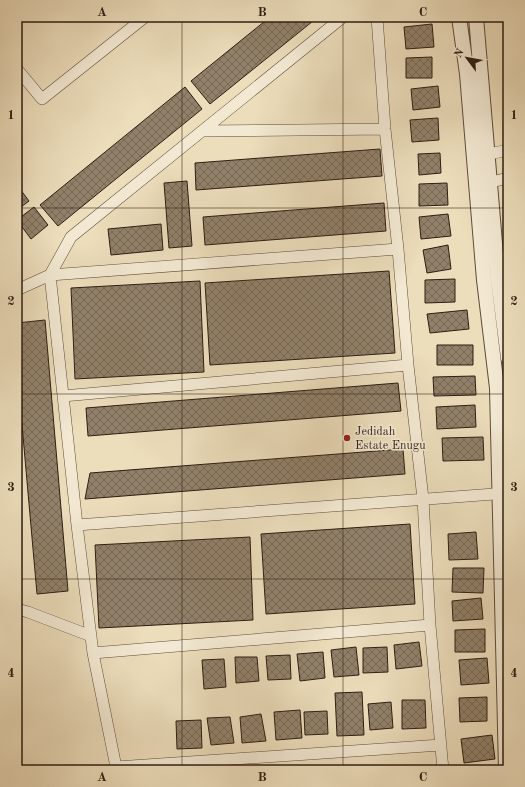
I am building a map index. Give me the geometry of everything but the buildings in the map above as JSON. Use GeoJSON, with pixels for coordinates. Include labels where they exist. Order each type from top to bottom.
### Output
{"type":"FeatureCollection","features":[{"type":"Feature","properties":{"kind":"street"},"geometry":{"type":"LineString","coordinates":[[17,69],[42,99],[145,17]]}},
{"type":"Feature","properties":{"kind":"street"},"geometry":{"type":"LineString","coordinates":[[343,17],[71,237],[50,275],[76,525],[93,653],[118,768],[441,745]]}},
{"type":"Feature","properties":{"kind":"street"},"geometry":{"type":"LineString","coordinates":[[377,17],[385,129],[398,250],[408,365],[423,499],[430,625],[443,770]]}},
{"type":"Feature","properties":{"kind":"street"},"geometry":{"type":"LineString","coordinates":[[459,17],[467,74],[484,280],[496,388],[504,493],[506,770]]}},
{"type":"Feature","properties":{"kind":"street"},"geometry":{"type":"LineString","coordinates":[[476,17],[498,279],[508,358]]}},
{"type":"Feature","properties":{"kind":"street"},"geometry":{"type":"LineString","coordinates":[[202,131],[385,129]]}},
{"type":"Feature","properties":{"kind":"street"},"geometry":{"type":"LineString","coordinates":[[474,158],[508,150]]}},
{"type":"Feature","properties":{"kind":"street"},"geometry":{"type":"LineString","coordinates":[[476,185],[508,178]]}},
{"type":"Feature","properties":{"kind":"street"},"geometry":{"type":"LineString","coordinates":[[17,290],[50,275],[398,250]]}},
{"type":"Feature","properties":{"kind":"street"},"geometry":{"type":"LineString","coordinates":[[63,396],[408,365]]}},
{"type":"Feature","properties":{"kind":"street"},"geometry":{"type":"LineString","coordinates":[[76,525],[504,493]]}},
{"type":"Feature","properties":{"kind":"street"},"geometry":{"type":"LineString","coordinates":[[17,609],[91,636]]}},
{"type":"Feature","properties":{"kind":"street"},"geometry":{"type":"LineString","coordinates":[[93,653],[430,625]]}},
{"type":"Feature","properties":{"kind":"place","name":"Jedidah Estate Enugu"},"geometry":{"type":"Point","coordinates":[347,438]}}]}
